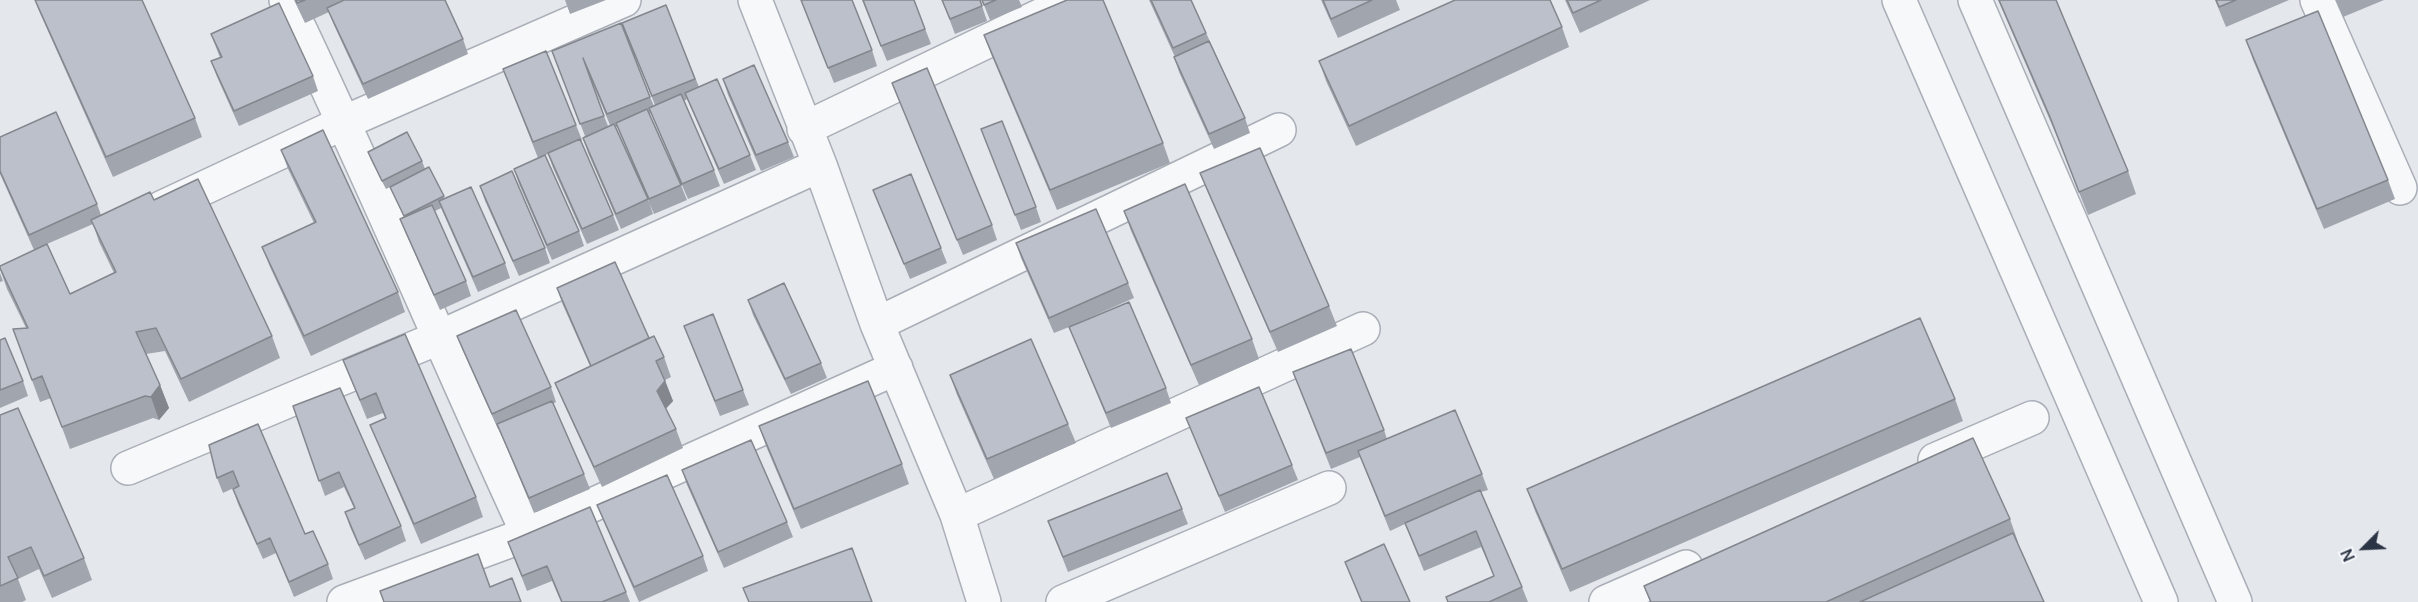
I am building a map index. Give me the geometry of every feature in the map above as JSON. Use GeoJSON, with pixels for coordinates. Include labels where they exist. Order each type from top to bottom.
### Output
{"type":"FeatureCollection","features":[{"type":"Feature","properties":{"kind":"street"},"geometry":{"type":"LineString","coordinates":[[286,0],[345,122],[438,338],[528,534]]}},
{"type":"Feature","properties":{"kind":"street"},"geometry":{"type":"LineString","coordinates":[[137,219],[345,122],[624,0]]}},
{"type":"Feature","properties":{"kind":"street"},"geometry":{"type":"LineString","coordinates":[[755,0],[820,165],[877,324],[957,515],[984,602]]}},
{"type":"Feature","properties":{"kind":"street"},"geometry":{"type":"LineString","coordinates":[[804,129],[1073,0]]}},
{"type":"Feature","properties":{"kind":"street"},"geometry":{"type":"LineString","coordinates":[[1899,0],[2161,602]]}},
{"type":"Feature","properties":{"kind":"street"},"geometry":{"type":"LineString","coordinates":[[1975,0],[2232,601]]}},
{"type":"Feature","properties":{"kind":"street"},"geometry":{"type":"LineString","coordinates":[[2317,0],[2400,188]]}},
{"type":"Feature","properties":{"kind":"street"},"geometry":{"type":"LineString","coordinates":[[877,324],[1279,130]]}},
{"type":"Feature","properties":{"kind":"street"},"geometry":{"type":"LineString","coordinates":[[128,468],[438,338],[820,165]]}},
{"type":"Feature","properties":{"kind":"street"},"geometry":{"type":"LineString","coordinates":[[957,515],[1363,329]]}},
{"type":"Feature","properties":{"kind":"street"},"geometry":{"type":"LineString","coordinates":[[344,602],[528,534],[896,368]]}},
{"type":"Feature","properties":{"kind":"street"},"geometry":{"type":"LineString","coordinates":[[1912,470],[2032,418]]}},
{"type":"Feature","properties":{"kind":"street"},"geometry":{"type":"LineString","coordinates":[[1063,602],[1329,488]]}},
{"type":"Feature","properties":{"kind":"street"},"geometry":{"type":"LineString","coordinates":[[1606,602],[1715,555]]}},
{"type":"Feature","properties":{"kind":"building"},"geometry":{"type":"Polygon","coordinates":[[[35,0],[142,0],[195,118],[106,157],[35,0]]]}},
{"type":"Feature","properties":{"kind":"building"},"geometry":{"type":"Polygon","coordinates":[[[344,0],[445,0],[463,39],[363,84],[327,8],[344,0]]]}},
{"type":"Feature","properties":{"kind":"building"},"geometry":{"type":"Polygon","coordinates":[[[801,0],[852,0],[872,50],[828,68],[801,0]]]}},
{"type":"Feature","properties":{"kind":"building"},"geometry":{"type":"Polygon","coordinates":[[[863,0],[914,0],[925,29],[881,46],[863,0]]]}},
{"type":"Feature","properties":{"kind":"building"},"geometry":{"type":"Polygon","coordinates":[[[942,0],[980,0],[982,6],[950,19],[942,0]]]}},
{"type":"Feature","properties":{"kind":"building"},"geometry":{"type":"Polygon","coordinates":[[[982,0],[996,0],[984,5],[982,0]]]}},
{"type":"Feature","properties":{"kind":"building"},"geometry":{"type":"Polygon","coordinates":[[[1067,0],[1103,0],[1163,143],[1050,190],[984,35],[1067,0]]]}},
{"type":"Feature","properties":{"kind":"building"},"geometry":{"type":"Polygon","coordinates":[[[1151,0],[1191,0],[1206,33],[1173,48],[1151,0]]]}},
{"type":"Feature","properties":{"kind":"building"},"geometry":{"type":"Polygon","coordinates":[[[1323,0],[1372,0],[1331,19],[1323,0]]]}},
{"type":"Feature","properties":{"kind":"building"},"geometry":{"type":"Polygon","coordinates":[[[1455,0],[1550,0],[1562,27],[1349,126],[1319,61],[1455,0]]]}},
{"type":"Feature","properties":{"kind":"building"},"geometry":{"type":"Polygon","coordinates":[[[1567,0],[1601,0],[1573,13],[1567,0]]]}},
{"type":"Feature","properties":{"kind":"building"},"geometry":{"type":"Polygon","coordinates":[[[1999,0],[2056,0],[2128,171],[2079,192],[2050,117],[1999,0]]]}},
{"type":"Feature","properties":{"kind":"building"},"geometry":{"type":"Polygon","coordinates":[[[2216,0],[2236,0],[2219,7],[2216,0]]]}},
{"type":"Feature","properties":{"kind":"building"},"geometry":{"type":"Polygon","coordinates":[[[279,3],[313,76],[234,111],[211,61],[222,57],[211,34],[279,3]]]}},
{"type":"Feature","properties":{"kind":"building"},"geometry":{"type":"Polygon","coordinates":[[[666,5],[695,79],[652,96],[622,23],[666,5]]]}},
{"type":"Feature","properties":{"kind":"building"},"geometry":{"type":"Polygon","coordinates":[[[2318,11],[2388,180],[2317,209],[2246,40],[2318,11]]]}},
{"type":"Feature","properties":{"kind":"building"},"geometry":{"type":"Polygon","coordinates":[[[621,23],[650,97],[607,114],[583,58],[604,116],[580,124],[552,51],[621,23]]]}},
{"type":"Feature","properties":{"kind":"building"},"geometry":{"type":"Polygon","coordinates":[[[1209,41],[1245,118],[1209,134],[1174,57],[1209,41]]]}},
{"type":"Feature","properties":{"kind":"building"},"geometry":{"type":"Polygon","coordinates":[[[546,51],[576,125],[533,142],[503,69],[546,51]]]}},
{"type":"Feature","properties":{"kind":"building"},"geometry":{"type":"Polygon","coordinates":[[[754,65],[788,142],[756,155],[723,79],[754,65]]]}},
{"type":"Feature","properties":{"kind":"building"},"geometry":{"type":"Polygon","coordinates":[[[927,68],[992,225],[957,240],[892,83],[927,68]]]}},
{"type":"Feature","properties":{"kind":"building"},"geometry":{"type":"Polygon","coordinates":[[[717,79],[750,155],[719,169],[685,93],[717,79]]]}},
{"type":"Feature","properties":{"kind":"building"},"geometry":{"type":"Polygon","coordinates":[[[681,94],[714,170],[682,184],[649,108],[681,94]]]}},
{"type":"Feature","properties":{"kind":"building"},"geometry":{"type":"Polygon","coordinates":[[[647,109],[681,185],[649,199],[616,123],[647,109]]]}},
{"type":"Feature","properties":{"kind":"building"},"geometry":{"type":"Polygon","coordinates":[[[56,112],[97,204],[29,235],[0,171],[0,137],[56,112]]]}},
{"type":"Feature","properties":{"kind":"building"},"geometry":{"type":"Polygon","coordinates":[[[1002,121],[1036,207],[1015,215],[981,129],[1002,121]]]}},
{"type":"Feature","properties":{"kind":"building"},"geometry":{"type":"Polygon","coordinates":[[[614,124],[648,199],[616,214],[583,138],[614,124]]]}},
{"type":"Feature","properties":{"kind":"building"},"geometry":{"type":"Polygon","coordinates":[[[323,130],[398,292],[304,336],[262,247],[316,222],[281,150],[323,130]]]}},
{"type":"Feature","properties":{"kind":"building"},"geometry":{"type":"Polygon","coordinates":[[[407,132],[422,161],[382,181],[368,152],[407,132]]]}},
{"type":"Feature","properties":{"kind":"building"},"geometry":{"type":"Polygon","coordinates":[[[580,139],[613,215],[582,229],[548,153],[580,139]]]}},
{"type":"Feature","properties":{"kind":"building"},"geometry":{"type":"Polygon","coordinates":[[[1260,148],[1329,306],[1270,332],[1200,173],[1260,148]]]}},
{"type":"Feature","properties":{"kind":"building"},"geometry":{"type":"Polygon","coordinates":[[[545,155],[579,231],[547,245],[514,169],[545,155]]]}},
{"type":"Feature","properties":{"kind":"building"},"geometry":{"type":"Polygon","coordinates":[[[429,167],[444,196],[404,216],[390,187],[429,167]]]}},
{"type":"Feature","properties":{"kind":"building"},"geometry":{"type":"Polygon","coordinates":[[[512,171],[545,248],[513,261],[480,186],[512,171]]]}},
{"type":"Feature","properties":{"kind":"building"},"geometry":{"type":"Polygon","coordinates":[[[911,174],[941,248],[904,264],[873,190],[911,174]]]}},
{"type":"Feature","properties":{"kind":"building"},"geometry":{"type":"Polygon","coordinates":[[[198,179],[272,336],[181,379],[156,328],[136,332],[160,385],[151,397],[145,396],[62,427],[42,376],[32,380],[13,329],[28,328],[0,266],[47,244],[70,294],[116,272],[91,220],[150,192],[154,200],[198,179]]]}},
{"type":"Feature","properties":{"kind":"building"},"geometry":{"type":"Polygon","coordinates":[[[1185,184],[1252,339],[1191,365],[1124,211],[1185,184]]]}},
{"type":"Feature","properties":{"kind":"building"},"geometry":{"type":"Polygon","coordinates":[[[471,187],[505,263],[473,277],[439,201],[471,187]]]}},
{"type":"Feature","properties":{"kind":"building"},"geometry":{"type":"Polygon","coordinates":[[[432,205],[466,281],[434,295],[400,219],[432,205]]]}},
{"type":"Feature","properties":{"kind":"building"},"geometry":{"type":"Polygon","coordinates":[[[1096,209],[1128,283],[1049,318],[1016,243],[1096,209]]]}},
{"type":"Feature","properties":{"kind":"building"},"geometry":{"type":"Polygon","coordinates":[[[615,262],[649,338],[591,366],[557,288],[615,262]]]}},
{"type":"Feature","properties":{"kind":"building"},"geometry":{"type":"Polygon","coordinates":[[[784,283],[821,363],[785,379],[748,300],[784,283]]]}},
{"type":"Feature","properties":{"kind":"building"},"geometry":{"type":"Polygon","coordinates":[[[1129,302],[1166,388],[1106,413],[1069,327],[1129,302]]]}},
{"type":"Feature","properties":{"kind":"building"},"geometry":{"type":"Polygon","coordinates":[[[516,310],[551,387],[492,414],[457,336],[516,310]]]}},
{"type":"Feature","properties":{"kind":"building"},"geometry":{"type":"Polygon","coordinates":[[[713,314],[743,390],[715,401],[684,326],[713,314]]]}},
{"type":"Feature","properties":{"kind":"building"},"geometry":{"type":"Polygon","coordinates":[[[1920,318],[1955,399],[1562,569],[1527,489],[1920,318]]]}},
{"type":"Feature","properties":{"kind":"building"},"geometry":{"type":"Polygon","coordinates":[[[405,334],[476,497],[414,524],[370,425],[386,418],[376,393],[360,400],[343,360],[405,334]]]}},
{"type":"Feature","properties":{"kind":"building"},"geometry":{"type":"Polygon","coordinates":[[[654,336],[664,357],[656,361],[665,381],[657,391],[676,429],[594,467],[555,383],[654,336]]]}},
{"type":"Feature","properties":{"kind":"building"},"geometry":{"type":"Polygon","coordinates":[[[5,338],[23,381],[0,390],[0,340],[5,338]]]}},
{"type":"Feature","properties":{"kind":"building"},"geometry":{"type":"Polygon","coordinates":[[[1031,339],[1068,424],[987,459],[950,375],[1031,339]]]}},
{"type":"Feature","properties":{"kind":"building"},"geometry":{"type":"Polygon","coordinates":[[[1351,349],[1384,430],[1326,453],[1293,372],[1351,349]]]}},
{"type":"Feature","properties":{"kind":"building"},"geometry":{"type":"Polygon","coordinates":[[[868,381],[902,464],[794,509],[759,426],[868,381]]]}},
{"type":"Feature","properties":{"kind":"building"},"geometry":{"type":"Polygon","coordinates":[[[1259,387],[1292,465],[1219,496],[1186,418],[1259,387]]]}},
{"type":"Feature","properties":{"kind":"building"},"geometry":{"type":"Polygon","coordinates":[[[340,388],[401,526],[359,545],[345,512],[355,508],[339,472],[319,481],[293,406],[340,388]]]}},
{"type":"Feature","properties":{"kind":"building"},"geometry":{"type":"Polygon","coordinates":[[[552,401],[584,474],[529,498],[497,424],[552,401]]]}},
{"type":"Feature","properties":{"kind":"building"},"geometry":{"type":"Polygon","coordinates":[[[18,408],[84,558],[44,576],[31,547],[8,557],[18,578],[0,586],[0,415],[18,408]]]}},
{"type":"Feature","properties":{"kind":"building"},"geometry":{"type":"Polygon","coordinates":[[[1455,410],[1482,474],[1385,516],[1358,451],[1455,410]]]}},
{"type":"Feature","properties":{"kind":"building"},"geometry":{"type":"Polygon","coordinates":[[[258,424],[305,534],[313,531],[328,564],[289,582],[270,538],[257,544],[233,489],[239,486],[233,471],[217,478],[209,445],[258,424]]]}},
{"type":"Feature","properties":{"kind":"building"},"geometry":{"type":"Polygon","coordinates":[[[1973,438],[2010,519],[1826,602],[1651,602],[1644,586],[1973,438]]]}},
{"type":"Feature","properties":{"kind":"building"},"geometry":{"type":"Polygon","coordinates":[[[751,440],[787,522],[718,552],[682,470],[751,440]]]}},
{"type":"Feature","properties":{"kind":"building"},"geometry":{"type":"Polygon","coordinates":[[[1167,473],[1182,509],[1063,557],[1048,521],[1167,473]]]}},
{"type":"Feature","properties":{"kind":"building"},"geometry":{"type":"Polygon","coordinates":[[[667,475],[703,556],[634,587],[597,505],[667,475]]]}},
{"type":"Feature","properties":{"kind":"building"},"geometry":{"type":"Polygon","coordinates":[[[1480,490],[1522,587],[1489,602],[1448,602],[1446,597],[1494,576],[1476,531],[1419,556],[1405,523],[1480,490]]]}},
{"type":"Feature","properties":{"kind":"building"},"geometry":{"type":"Polygon","coordinates":[[[590,507],[626,592],[602,602],[562,602],[547,566],[522,576],[508,542],[590,507]]]}},
{"type":"Feature","properties":{"kind":"building"},"geometry":{"type":"Polygon","coordinates":[[[2013,533],[2044,602],[1860,602],[2013,533]]]}},
{"type":"Feature","properties":{"kind":"building"},"geometry":{"type":"Polygon","coordinates":[[[1384,544],[1410,602],[1362,602],[1345,562],[1384,544]]]}},
{"type":"Feature","properties":{"kind":"building"},"geometry":{"type":"Polygon","coordinates":[[[852,548],[872,602],[749,602],[743,588],[852,548]]]}},
{"type":"Feature","properties":{"kind":"building"},"geometry":{"type":"Polygon","coordinates":[[[478,554],[490,587],[512,578],[521,602],[384,602],[380,591],[478,554]]]}}]}
